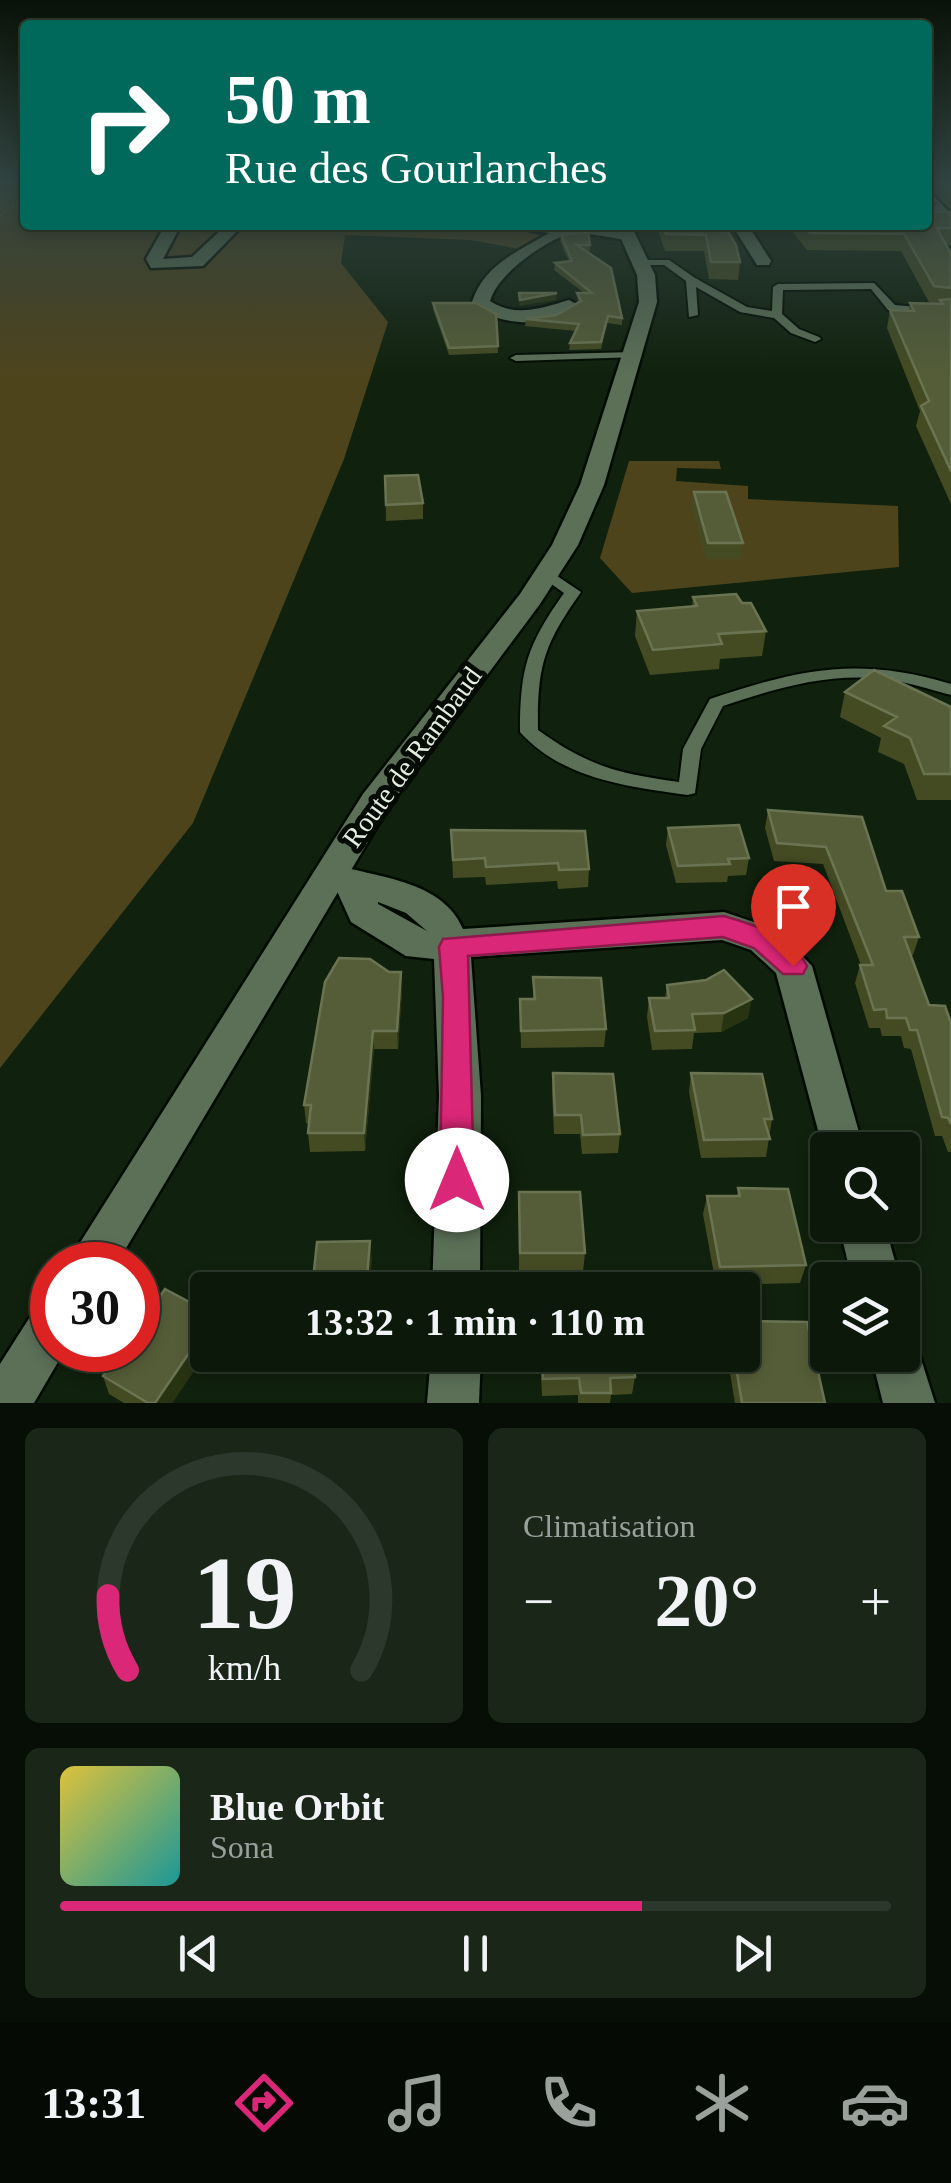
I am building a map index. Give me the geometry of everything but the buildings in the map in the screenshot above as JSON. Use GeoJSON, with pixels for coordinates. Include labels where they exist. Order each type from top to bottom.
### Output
{"type":"FeatureCollection","features":[{"type":"Feature","properties":{"kind":"street"},"geometry":{"type":"LineString","coordinates":[[164,245],[154,259],[157,264],[197,262],[214,245]]}},
{"type":"Feature","properties":{"kind":"street"},"geometry":{"type":"LineString","coordinates":[[539,245],[485,286],[481,302],[492,311],[517,314],[551,314],[569,306]]}},
{"type":"Feature","properties":{"kind":"street","name":"Route de Rambaud"},"geometry":{"type":"LineString","coordinates":[[105,1242],[340,879],[430,726],[548,575],[580,519],[648,302],[641,262],[625,245]]}},
{"type":"Feature","properties":{"kind":"street"},"geometry":{"type":"LineString","coordinates":[[753,245],[763,260]]}},
{"type":"Feature","properties":{"kind":"street"},"geometry":{"type":"LineString","coordinates":[[340,879],[364,913],[419,946],[453,947],[724,926],[764,940],[793,966],[837,1132]]}},
{"type":"Feature","properties":{"kind":"street"},"geometry":{"type":"LineString","coordinates":[[453,947],[458,997],[456,1272]]}},
{"type":"Feature","properties":{"kind":"street"},"geometry":{"type":"LineString","coordinates":[[5,1403],[30,1362]]}},
{"type":"Feature","properties":{"kind":"street"},"geometry":{"type":"LineString","coordinates":[[453,1403],[455,1372]]}},
{"type":"Feature","properties":{"kind":"street"},"geometry":{"type":"LineString","coordinates":[[901,1372],[909,1403]]}},
{"type":"Feature","properties":{"kind":"lane"},"geometry":{"type":"LineString","coordinates":[[641,262],[666,262],[744,310],[777,315],[795,331],[815,338]]}},
{"type":"Feature","properties":{"kind":"lane"},"geometry":{"type":"LineString","coordinates":[[691,280],[693,314]]}},
{"type":"Feature","properties":{"kind":"lane"},"geometry":{"type":"LineString","coordinates":[[777,315],[778,287],[834,283],[874,286],[892,308],[951,313]]}},
{"type":"Feature","properties":{"kind":"lane"},"geometry":{"type":"LineString","coordinates":[[710,291],[736,290]]}},
{"type":"Feature","properties":{"kind":"lane"},"geometry":{"type":"LineString","coordinates":[[516,358],[634,356]]}},
{"type":"Feature","properties":{"kind":"lane"},"geometry":{"type":"LineString","coordinates":[[548,575],[573,592],[548,626],[528,670],[529,732],[571,764],[616,780],[688,789],[692,749],[716,703],[774,682],[843,668],[918,678],[951,690]]}},
{"type":"Feature","properties":{"kind":"shaded area"},"geometry":{"type":"Polygon","coordinates":[[[0,245],[344,245],[341,263],[388,322],[344,459],[193,823],[0,1068],[0,245]]]}},
{"type":"Feature","properties":{"kind":"shaded area"},"geometry":{"type":"Polygon","coordinates":[[[629,461],[719,461],[721,469],[677,468],[676,481],[748,486],[748,499],[898,506],[899,567],[632,593],[600,558],[629,461]]]}},
{"type":"Feature","properties":{"kind":"route"},"geometry":{"type":"LineString","coordinates":[[457,1180],[458,997],[453,947],[724,926],[764,940],[793,966]]}}]}
